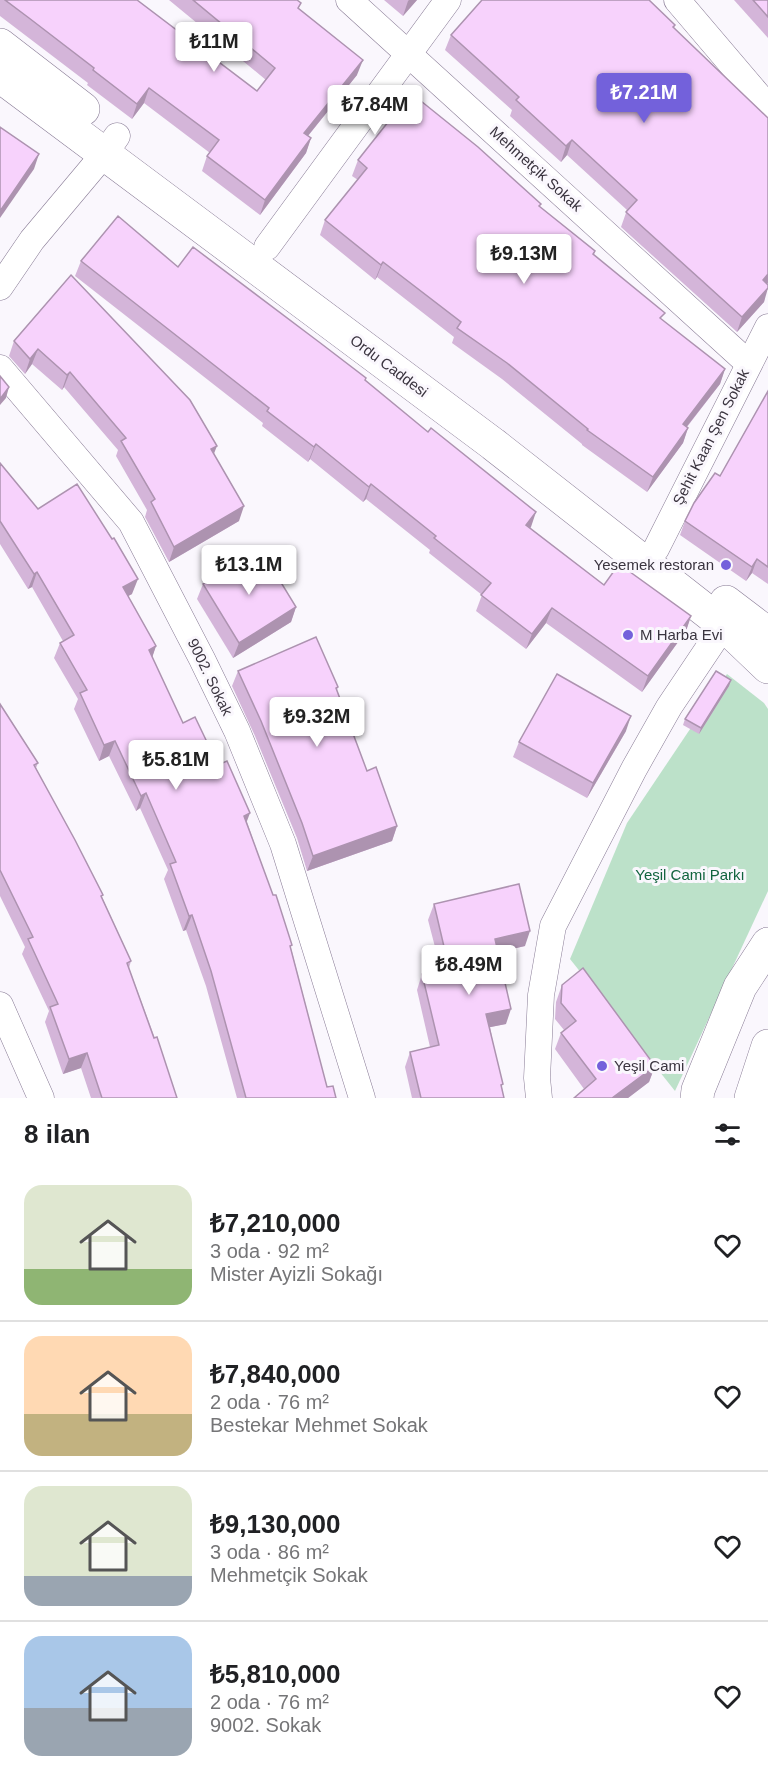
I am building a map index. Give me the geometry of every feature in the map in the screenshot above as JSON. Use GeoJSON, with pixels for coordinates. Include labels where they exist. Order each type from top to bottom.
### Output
{"type":"FeatureCollection","features":[{"type":"Feature","properties":{"kind":"main road","name":"Ordu Caddesi"},"geometry":{"type":"LineString","coordinates":[[0,45],[111,144],[724,625],[768,667]]}},
{"type":"Feature","properties":{"kind":"main road","name":"Ordu Caddesi"},"geometry":{"type":"LineString","coordinates":[[0,76],[111,144],[267,247],[768,634]]}},
{"type":"Feature","properties":{"kind":"main road"},"geometry":{"type":"LineString","coordinates":[[697,1098],[698,1090],[740,987],[768,944]]}},
{"type":"Feature","properties":{"kind":"main road"},"geometry":{"type":"LineString","coordinates":[[751,1098],[768,1046]]}},
{"type":"Feature","properties":{"kind":"street","name":"Mehmetçik Sokak"},"geometry":{"type":"LineString","coordinates":[[349,0],[748,363]]}},
{"type":"Feature","properties":{"kind":"street"},"geometry":{"type":"LineString","coordinates":[[267,247],[448,0]]}},
{"type":"Feature","properties":{"kind":"street"},"geometry":{"type":"LineString","coordinates":[[677,0],[768,107]]}},
{"type":"Feature","properties":{"kind":"street"},"geometry":{"type":"LineString","coordinates":[[0,287],[32,240],[111,144]]}},
{"type":"Feature","properties":{"kind":"street","name":"Şehit Kaan Şen Sokak"},"geometry":{"type":"LineString","coordinates":[[656,549],[768,327]]}},
{"type":"Feature","properties":{"kind":"street","name":"9002. Sokak"},"geometry":{"type":"LineString","coordinates":[[0,368],[131,522],[202,659],[237,731],[283,844],[362,1098]]}},
{"type":"Feature","properties":{"kind":"street"},"geometry":{"type":"LineString","coordinates":[[539,1098],[537,1078],[541,995],[553,926],[634,769],[669,707],[724,625]]}},
{"type":"Feature","properties":{"kind":"street"},"geometry":{"type":"LineString","coordinates":[[0,1005],[41,1098]]}},
{"type":"Feature","properties":{"kind":"green space","name":"Yeşil Cami Parkı"},"geometry":{"type":"Polygon","coordinates":[[[727,674],[764,703],[768,709],[768,891],[675,1091],[570,959],[627,823],[727,674]]]}},
{"type":"Feature","properties":{"kind":"building"},"geometry":{"type":"Polygon","coordinates":[[[5,0],[137,0],[257,91],[275,68],[193,0],[297,0],[301,3],[298,8],[363,60],[304,133],[311,138],[265,200],[207,156],[219,140],[149,88],[137,104],[5,0]]]}},
{"type":"Feature","properties":{"kind":"building"},"geometry":{"type":"Polygon","coordinates":[[[482,0],[649,0],[675,25],[673,27],[768,118],[768,274],[763,280],[768,288],[742,317],[626,212],[637,200],[572,140],[566,146],[516,100],[519,97],[451,35],[482,0]]]}},
{"type":"Feature","properties":{"kind":"building"},"geometry":{"type":"Polygon","coordinates":[[[753,0],[768,0],[768,17],[753,0]]]}},
{"type":"Feature","properties":{"kind":"building"},"geometry":{"type":"Polygon","coordinates":[[[411,93],[478,147],[541,204],[539,206],[595,251],[593,254],[665,313],[660,318],[725,369],[683,424],[688,428],[653,477],[587,430],[507,363],[457,328],[461,322],[383,262],[381,265],[325,220],[367,168],[358,160],[411,93]]]}},
{"type":"Feature","properties":{"kind":"building"},"geometry":{"type":"Polygon","coordinates":[[[0,127],[39,154],[0,211],[0,127]]]}},
{"type":"Feature","properties":{"kind":"building"},"geometry":{"type":"Polygon","coordinates":[[[118,216],[178,267],[193,247],[319,342],[366,378],[365,380],[428,432],[431,428],[536,512],[526,525],[604,585],[619,564],[691,616],[648,676],[552,608],[532,634],[481,595],[491,583],[434,538],[436,536],[371,484],[369,487],[316,444],[314,447],[267,411],[269,408],[81,261],[118,216]]]}},
{"type":"Feature","properties":{"kind":"building"},"geometry":{"type":"Polygon","coordinates":[[[71,275],[190,400],[217,446],[211,449],[244,506],[174,547],[151,502],[155,499],[121,441],[126,438],[70,372],[67,375],[38,349],[30,359],[14,341],[71,275]]]}},
{"type":"Feature","properties":{"kind":"building"},"geometry":{"type":"Polygon","coordinates":[[[0,376],[9,387],[0,399],[0,376]]]}},
{"type":"Feature","properties":{"kind":"building"},"geometry":{"type":"Polygon","coordinates":[[[768,391],[768,567],[757,559],[752,567],[685,521],[694,503],[715,473],[720,476],[768,391]]]}},
{"type":"Feature","properties":{"kind":"building"},"geometry":{"type":"Polygon","coordinates":[[[0,463],[38,509],[77,484],[112,539],[114,538],[138,579],[123,587],[156,646],[149,650],[183,723],[195,717],[218,765],[227,761],[250,813],[244,816],[273,895],[276,895],[292,945],[290,946],[327,1087],[333,1086],[336,1098],[246,1098],[211,971],[192,915],[189,916],[170,864],[176,862],[146,793],[141,796],[115,741],[104,745],[80,693],[87,690],[60,643],[74,635],[37,572],[34,574],[0,521],[0,463]]]}},
{"type":"Feature","properties":{"kind":"building"},"geometry":{"type":"Polygon","coordinates":[[[260,548],[296,607],[239,643],[203,584],[260,548]]]}},
{"type":"Feature","properties":{"kind":"building"},"geometry":{"type":"Polygon","coordinates":[[[316,637],[338,687],[336,688],[367,771],[376,767],[397,826],[313,856],[261,721],[238,671],[316,637]]]}},
{"type":"Feature","properties":{"kind":"building"},"geometry":{"type":"Polygon","coordinates":[[[716,671],[731,680],[701,728],[685,719],[716,671]]]}},
{"type":"Feature","properties":{"kind":"building"},"geometry":{"type":"Polygon","coordinates":[[[557,674],[631,716],[593,783],[519,742],[557,674]]]}},
{"type":"Feature","properties":{"kind":"building"},"geometry":{"type":"Polygon","coordinates":[[[0,704],[38,763],[34,765],[103,895],[101,896],[131,961],[127,963],[154,1038],[157,1037],[177,1098],[102,1098],[87,1053],[69,1059],[50,1007],[58,1004],[28,939],[33,937],[0,870],[0,704]]]}},
{"type":"Feature","properties":{"kind":"building"},"geometry":{"type":"Polygon","coordinates":[[[519,884],[530,931],[495,939],[511,1009],[486,1014],[503,1084],[501,1085],[504,1098],[421,1098],[410,1052],[439,1045],[422,974],[449,968],[434,904],[519,884]]]}},
{"type":"Feature","properties":{"kind":"building"},"geometry":{"type":"Polygon","coordinates":[[[583,968],[655,1066],[612,1098],[574,1098],[596,1079],[561,1033],[576,1021],[561,1003],[562,985],[583,968]]]}},
{"type":"Feature","properties":{"kind":"place","name":"Yesemek restoran"},"geometry":{"type":"Point","coordinates":[726,565]}},
{"type":"Feature","properties":{"kind":"place","name":"M Harba Evi"},"geometry":{"type":"Point","coordinates":[628,635]}},
{"type":"Feature","properties":{"kind":"place","name":"Yeşil Cami"},"geometry":{"type":"Point","coordinates":[602,1066]}}]}
